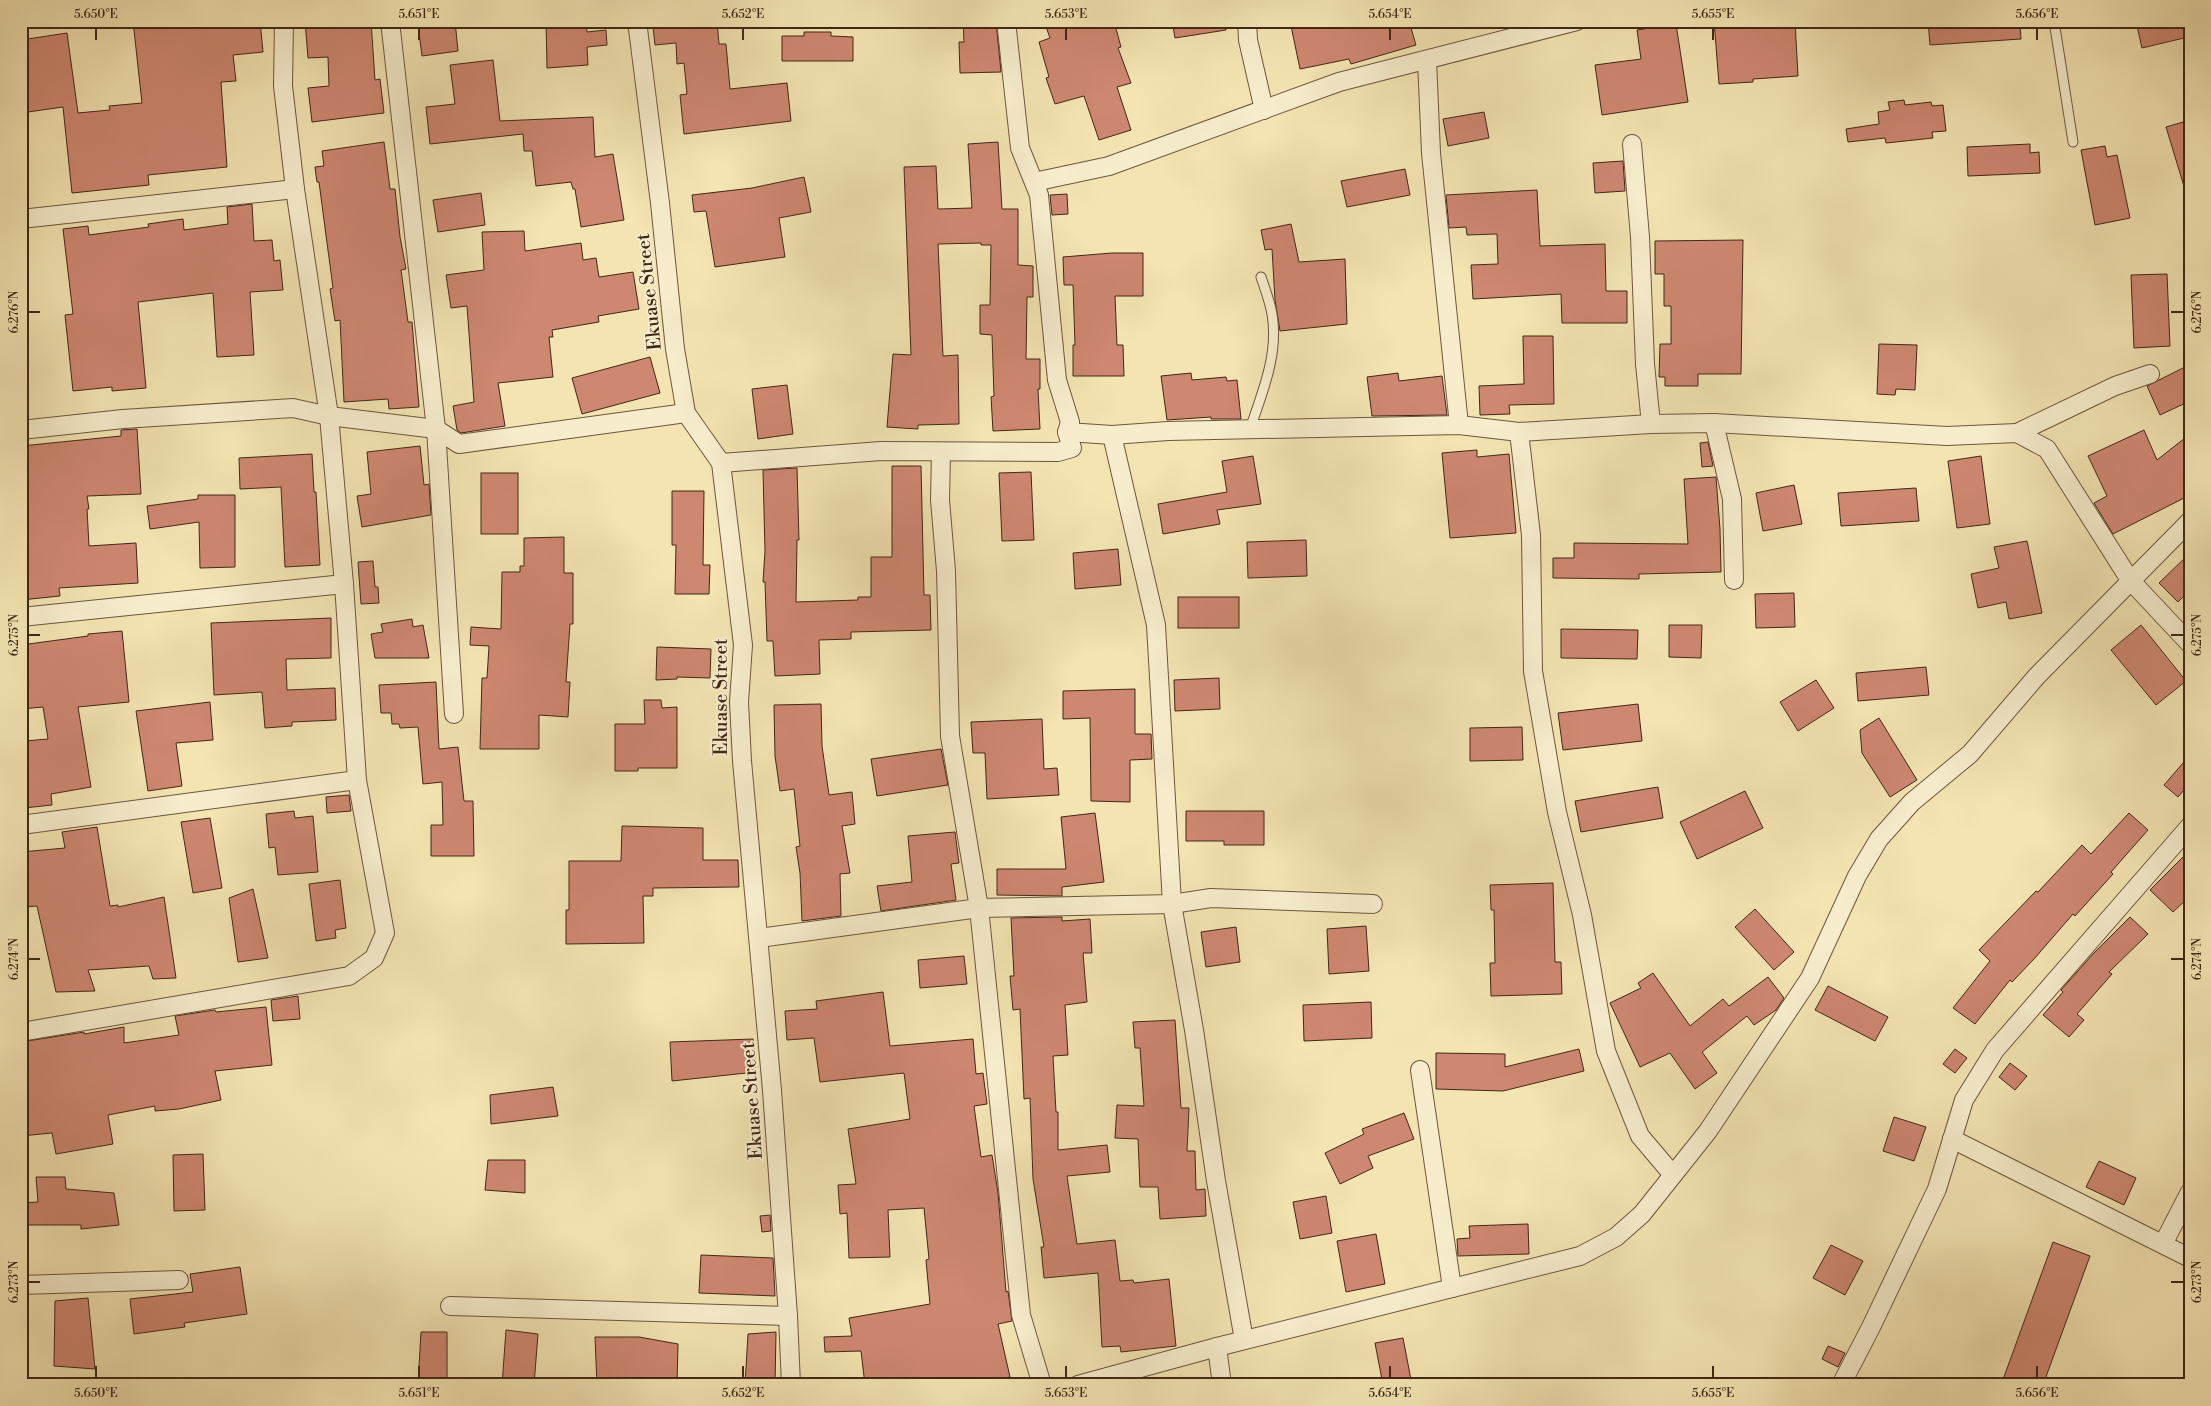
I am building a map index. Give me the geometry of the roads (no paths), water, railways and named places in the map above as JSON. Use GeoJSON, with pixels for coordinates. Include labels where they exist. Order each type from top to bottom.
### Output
{"type":"FeatureCollection","features":[{"type":"Feature","properties":{"kind":"street"},"geometry":{"type":"LineString","coordinates":[[21,1032],[349,976],[374,958],[385,933],[357,780],[344,584],[329,416],[295,189],[283,86],[284,21]]}},
{"type":"Feature","properties":{"kind":"street"},"geometry":{"type":"LineString","coordinates":[[390,21],[436,429],[454,714]]}},
{"type":"Feature","properties":{"kind":"street","name":"Ekuase Street"},"geometry":{"type":"LineString","coordinates":[[638,21],[675,349],[686,413],[721,463],[743,645],[739,702],[742,761],[759,938],[792,1385]]}},
{"type":"Feature","properties":{"kind":"street"},"geometry":{"type":"LineString","coordinates":[[721,463],[881,451],[1058,452],[1072,448],[1067,432],[1070,422],[1057,380],[1038,195],[1020,148],[1006,21]]}},
{"type":"Feature","properties":{"kind":"street"},"geometry":{"type":"LineString","coordinates":[[1247,21],[1248,40],[1264,110]]}},
{"type":"Feature","properties":{"kind":"street"},"geometry":{"type":"LineString","coordinates":[[1034,182],[1109,166],[1339,82],[1577,21]]}},
{"type":"Feature","properties":{"kind":"street"},"geometry":{"type":"LineString","coordinates":[[1426,60],[1431,153],[1459,425]]}},
{"type":"Feature","properties":{"kind":"street"},"geometry":{"type":"LineString","coordinates":[[1632,144],[1640,237],[1645,364],[1651,424]]}},
{"type":"Feature","properties":{"kind":"street"},"geometry":{"type":"LineString","coordinates":[[21,219],[295,189]]}},
{"type":"Feature","properties":{"kind":"street"},"geometry":{"type":"LineString","coordinates":[[1067,432],[1112,435],[1250,429],[1459,425],[1519,432],[1651,424],[1714,423],[1947,436],[2017,433],[2115,386],[2150,374]]}},
{"type":"Feature","properties":{"kind":"street"},"geometry":{"type":"LineString","coordinates":[[21,430],[123,418],[293,408],[329,416],[436,429],[459,444],[686,413]]}},
{"type":"Feature","properties":{"kind":"street"},"geometry":{"type":"LineString","coordinates":[[1714,423],[1732,499],[1734,580]]}},
{"type":"Feature","properties":{"kind":"street"},"geometry":{"type":"LineString","coordinates":[[1519,432],[1531,535],[1533,671],[1557,812],[1582,915],[1606,1051],[1640,1136],[1673,1175]]}},
{"type":"Feature","properties":{"kind":"street"},"geometry":{"type":"LineString","coordinates":[[2017,433],[2047,449],[2130,580],[2190,644]]}},
{"type":"Feature","properties":{"kind":"street"},"geometry":{"type":"LineString","coordinates":[[1112,435],[1156,626],[1172,904],[1216,1181],[1244,1340]]}},
{"type":"Feature","properties":{"kind":"street"},"geometry":{"type":"LineString","coordinates":[[940,452],[940,500],[946,571],[950,736],[979,908],[1021,1315],[1042,1385]]}},
{"type":"Feature","properties":{"kind":"street"},"geometry":{"type":"LineString","coordinates":[[1078,1385],[1216,1347],[1580,1256],[1616,1237],[1642,1214],[1708,1131],[1810,978],[1857,876],[1878,839],[1912,802],[1970,754],[2036,676],[2190,521]]}},
{"type":"Feature","properties":{"kind":"street"},"geometry":{"type":"LineString","coordinates":[[21,617],[344,584]]}},
{"type":"Feature","properties":{"kind":"street"},"geometry":{"type":"LineString","coordinates":[[21,825],[357,780]]}},
{"type":"Feature","properties":{"kind":"street"},"geometry":{"type":"LineString","coordinates":[[1841,1385],[1871,1328],[1937,1189],[1964,1100],[1995,1050],[2190,826]]}},
{"type":"Feature","properties":{"kind":"street"},"geometry":{"type":"LineString","coordinates":[[759,938],[979,908],[1172,904],[1211,898],[1373,904]]}},
{"type":"Feature","properties":{"kind":"street"},"geometry":{"type":"LineString","coordinates":[[1420,1070],[1452,1288]]}},
{"type":"Feature","properties":{"kind":"street"},"geometry":{"type":"LineString","coordinates":[[1952,1139],[2190,1258]]}},
{"type":"Feature","properties":{"kind":"street"},"geometry":{"type":"LineString","coordinates":[[2163,1244],[2190,1192]]}},
{"type":"Feature","properties":{"kind":"street"},"geometry":{"type":"LineString","coordinates":[[21,1285],[179,1280]]}},
{"type":"Feature","properties":{"kind":"street"},"geometry":{"type":"LineString","coordinates":[[450,1306],[788,1316]]}},
{"type":"Feature","properties":{"kind":"street"},"geometry":{"type":"LineString","coordinates":[[1216,1347],[1222,1385]]}},
{"type":"Feature","properties":{"kind":"lane"},"geometry":{"type":"LineString","coordinates":[[2054,21],[2073,142]]}},
{"type":"Feature","properties":{"kind":"lane"},"geometry":{"type":"LineString","coordinates":[[1250,429],[1270,367],[1273,341],[1272,315],[1262,277]]}}]}
